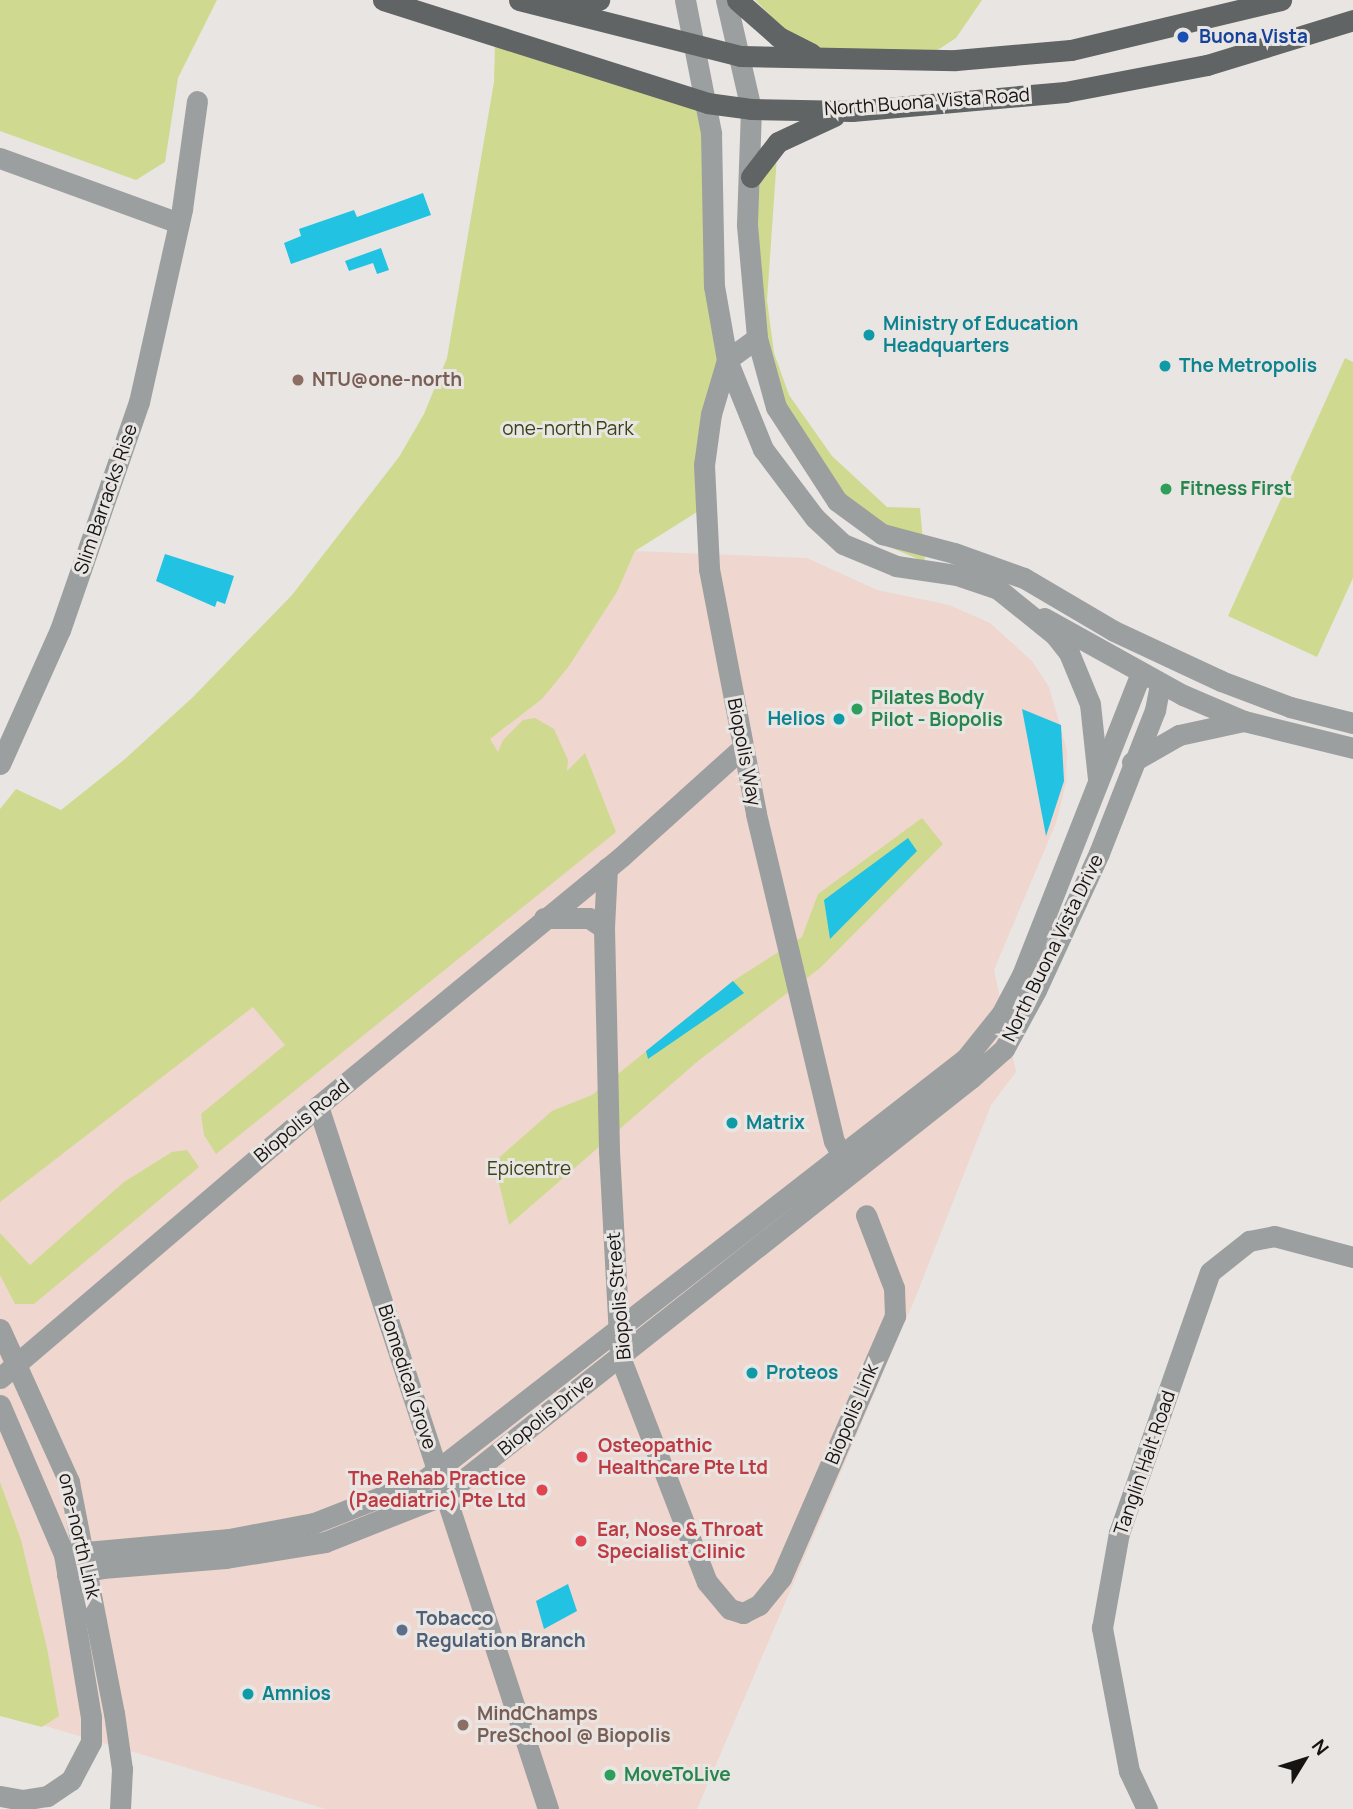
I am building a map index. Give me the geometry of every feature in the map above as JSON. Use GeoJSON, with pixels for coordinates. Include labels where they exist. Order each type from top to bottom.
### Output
{"type":"FeatureCollection","features":[{"type":"Feature","properties":{"kind":"main road","name":"North Buona Vista Road"},"geometry":{"type":"LineString","coordinates":[[383,0],[707,103],[751,109],[852,111],[1065,92],[1207,65],[1353,20]]}},
{"type":"Feature","properties":{"kind":"main road","name":"North Buona Vista Road"},"geometry":{"type":"LineString","coordinates":[[519,0],[696,47],[740,55],[956,60],[1071,50],[1281,0]]}},
{"type":"Feature","properties":{"kind":"main road"},"geometry":{"type":"LineString","coordinates":[[552,9],[599,0]]}},
{"type":"Feature","properties":{"kind":"main road"},"geometry":{"type":"LineString","coordinates":[[737,0],[779,37],[825,58]]}},
{"type":"Feature","properties":{"kind":"main road"},"geometry":{"type":"LineString","coordinates":[[751,177],[769,150],[787,135],[852,111]]}},
{"type":"Feature","properties":{"kind":"street","name":"North Buona Vista Drive"},"geometry":{"type":"LineString","coordinates":[[685,0],[707,103],[713,171],[714,286],[727,360],[763,449],[815,518],[843,544],[896,566],[957,575],[998,589],[1030,611],[1160,684],[1155,710],[1064,931],[1004,1049],[846,1163]]}},
{"type":"Feature","properties":{"kind":"street"},"geometry":{"type":"LineString","coordinates":[[726,0],[751,109],[749,267],[757,338],[776,407],[837,501],[871,529],[1024,578],[1161,652],[1221,681],[1290,707],[1353,723]]}},
{"type":"Feature","properties":{"kind":"street","name":"Slim Barracks Rise"},"geometry":{"type":"LineString","coordinates":[[0,764],[60,630],[114,482],[150,361],[161,287],[179,223],[197,101]]}},
{"type":"Feature","properties":{"kind":"street"},"geometry":{"type":"LineString","coordinates":[[0,158],[179,223]]}},
{"type":"Feature","properties":{"kind":"street"},"geometry":{"type":"LineString","coordinates":[[727,360],[757,338]]}},
{"type":"Feature","properties":{"kind":"street","name":"Biopolis Way"},"geometry":{"type":"LineString","coordinates":[[727,360],[711,414],[704,465],[705,506],[716,613],[742,748],[846,1163]]}},
{"type":"Feature","properties":{"kind":"street","name":"North Buona Vista Drive"},"geometry":{"type":"LineString","coordinates":[[1030,611],[1069,653],[1090,704],[1099,785]]}},
{"type":"Feature","properties":{"kind":"street","name":"North Buona Vista Drive"},"geometry":{"type":"LineString","coordinates":[[846,1163],[966,1058],[1002,1013],[1099,785],[1141,673],[1161,652]]}},
{"type":"Feature","properties":{"kind":"street"},"geometry":{"type":"LineString","coordinates":[[1161,652],[1160,684],[1244,720],[1353,748]]}},
{"type":"Feature","properties":{"kind":"street"},"geometry":{"type":"LineString","coordinates":[[1132,762],[1179,735],[1244,720]]}},
{"type":"Feature","properties":{"kind":"street"},"geometry":{"type":"LineString","coordinates":[[607,869],[742,748]]}},
{"type":"Feature","properties":{"kind":"street","name":"Biopolis Road"},"geometry":{"type":"LineString","coordinates":[[0,1378],[318,1106],[607,869]]}},
{"type":"Feature","properties":{"kind":"street","name":"Biopolis Street"},"geometry":{"type":"LineString","coordinates":[[607,869],[604,928],[620,1357],[707,1582],[730,1609],[743,1613],[759,1605]]}},
{"type":"Feature","properties":{"kind":"street"},"geometry":{"type":"LineString","coordinates":[[544,918],[589,918],[604,928]]}},
{"type":"Feature","properties":{"kind":"street","name":"Biomedical Grove"},"geometry":{"type":"LineString","coordinates":[[318,1106],[548,1809]]}},
{"type":"Feature","properties":{"kind":"street","name":"Biopolis Drive"},"geometry":{"type":"LineString","coordinates":[[79,1558],[229,1539],[314,1523],[424,1480],[618,1324],[846,1163]]}},
{"type":"Feature","properties":{"kind":"street","name":"Biopolis Drive"},"geometry":{"type":"LineString","coordinates":[[79,1558],[284,1550],[325,1542],[444,1495],[620,1357],[846,1163]]}},
{"type":"Feature","properties":{"kind":"street","name":"Biopolis Link"},"geometry":{"type":"LineString","coordinates":[[759,1605],[781,1578],[895,1316],[894,1288],[866,1215]]}},
{"type":"Feature","properties":{"kind":"street","name":"Tanglin Halt Road"},"geometry":{"type":"LineString","coordinates":[[1147,1809],[1129,1771],[1102,1628],[1119,1533],[1210,1272],[1249,1241],[1274,1236],[1353,1257]]}},
{"type":"Feature","properties":{"kind":"street","name":"one-north Link"},"geometry":{"type":"LineString","coordinates":[[0,1329],[65,1471],[79,1558],[114,1713],[122,1769],[120,1809]]}},
{"type":"Feature","properties":{"kind":"street","name":"one-north Link"},"geometry":{"type":"LineString","coordinates":[[0,1405],[79,1558]]}},
{"type":"Feature","properties":{"kind":"street","name":"one-north Link"},"geometry":{"type":"LineString","coordinates":[[0,1796],[23,1800],[47,1796],[71,1780],[91,1742],[91,1717],[67,1576],[79,1558]]}},
{"type":"Feature","properties":{"kind":"shaded area"},"geometry":{"type":"Polygon","coordinates":[[[635,551],[807,558],[877,590],[949,605],[990,623],[1032,661],[1049,687],[1067,750],[1066,783],[1056,823],[994,970],[1016,1072],[991,1105],[916,1296],[697,1809],[326,1809],[22,1719],[0,1716],[0,1097],[300,884],[542,699],[617,592],[635,551]]]}},
{"type":"Feature","properties":{"kind":"green space"},"geometry":{"type":"Polygon","coordinates":[[[0,0],[217,0],[178,78],[165,162],[136,180],[0,131],[0,0]]]}},
{"type":"Feature","properties":{"kind":"green space"},"geometry":{"type":"Polygon","coordinates":[[[755,0],[982,0],[956,38],[933,53],[824,50],[793,38],[755,0]]]}},
{"type":"Feature","properties":{"kind":"green space","name":"one-north Park"},"geometry":{"type":"Polygon","coordinates":[[[495,45],[707,103],[727,360],[705,507],[635,551],[617,592],[569,666],[542,699],[490,739],[498,752],[503,740],[523,720],[535,718],[554,729],[568,760],[567,771],[585,753],[616,832],[216,1154],[204,1135],[201,1114],[285,1045],[253,1007],[0,1202],[0,809],[16,789],[61,810],[125,759],[193,697],[292,595],[399,457],[424,414],[447,358],[494,82],[495,45]]]}},
{"type":"Feature","properties":{"kind":"green space"},"geometry":{"type":"Polygon","coordinates":[[[778,142],[767,300],[774,353],[789,395],[832,456],[887,507],[920,508],[925,562],[880,543],[776,407],[749,267],[751,177],[778,142]]]}},
{"type":"Feature","properties":{"kind":"green space"},"geometry":{"type":"Polygon","coordinates":[[[1345,358],[1353,362],[1353,578],[1317,657],[1228,616],[1345,358]]]}},
{"type":"Feature","properties":{"kind":"green space","name":"Epicentre"},"geometry":{"type":"Polygon","coordinates":[[[922,818],[943,844],[820,968],[698,1061],[509,1225],[494,1162],[552,1111],[592,1095],[733,981],[802,937],[818,894],[922,818]]]}},
{"type":"Feature","properties":{"kind":"green space"},"geometry":{"type":"Polygon","coordinates":[[[187,1150],[199,1167],[34,1304],[15,1304],[0,1275],[0,1233],[30,1265],[124,1182],[172,1152],[187,1150]]]}},
{"type":"Feature","properties":{"kind":"green space"},"geometry":{"type":"Polygon","coordinates":[[[0,1482],[21,1540],[47,1648],[59,1716],[42,1727],[0,1716],[0,1482]]]}},
{"type":"Feature","properties":{"kind":"water"},"geometry":{"type":"Polygon","coordinates":[[[423,193],[431,215],[291,264],[284,243],[301,236],[299,229],[354,210],[357,217],[423,193]]]}},
{"type":"Feature","properties":{"kind":"water"},"geometry":{"type":"Polygon","coordinates":[[[381,248],[389,270],[377,274],[373,263],[349,271],[345,261],[381,248]]]}},
{"type":"Feature","properties":{"kind":"water"},"geometry":{"type":"Polygon","coordinates":[[[165,554],[234,576],[225,604],[217,601],[215,607],[156,581],[165,554]]]}},
{"type":"Feature","properties":{"kind":"water"},"geometry":{"type":"Polygon","coordinates":[[[1022,709],[1061,725],[1064,781],[1046,836],[1022,709]]]}},
{"type":"Feature","properties":{"kind":"water"},"geometry":{"type":"Polygon","coordinates":[[[908,838],[917,851],[830,939],[824,900],[908,838]]]}},
{"type":"Feature","properties":{"kind":"water"},"geometry":{"type":"Polygon","coordinates":[[[733,981],[744,993],[648,1059],[646,1051],[733,981]]]}},
{"type":"Feature","properties":{"kind":"water"},"geometry":{"type":"Polygon","coordinates":[[[568,1584],[577,1611],[544,1629],[536,1601],[568,1584]]]}},
{"type":"Feature","properties":{"kind":"place","name":"Buona Vista"},"geometry":{"type":"Point","coordinates":[1183,37]}},
{"type":"Feature","properties":{"kind":"place","name":"Ministry of Education Headquarters"},"geometry":{"type":"Point","coordinates":[869,335]}},
{"type":"Feature","properties":{"kind":"place","name":"The Metropolis"},"geometry":{"type":"Point","coordinates":[1165,366]}},
{"type":"Feature","properties":{"kind":"place","name":"NTU@one-north"},"geometry":{"type":"Point","coordinates":[298,380]}},
{"type":"Feature","properties":{"kind":"place","name":"Fitness First"},"geometry":{"type":"Point","coordinates":[1166,489]}},
{"type":"Feature","properties":{"kind":"place","name":"Pilates Body Pilot - Biopolis"},"geometry":{"type":"Point","coordinates":[857,709]}},
{"type":"Feature","properties":{"kind":"place","name":"Helios"},"geometry":{"type":"Point","coordinates":[839,719]}},
{"type":"Feature","properties":{"kind":"place","name":"Matrix"},"geometry":{"type":"Point","coordinates":[732,1123]}},
{"type":"Feature","properties":{"kind":"place","name":"Proteos"},"geometry":{"type":"Point","coordinates":[752,1373]}},
{"type":"Feature","properties":{"kind":"place","name":"Osteopathic Healthcare Pte Ltd"},"geometry":{"type":"Point","coordinates":[582,1457]}},
{"type":"Feature","properties":{"kind":"place","name":"The Rehab Practice (Paediatric) Pte Ltd"},"geometry":{"type":"Point","coordinates":[542,1490]}},
{"type":"Feature","properties":{"kind":"place","name":"Ear, Nose & Throat Specialist Clinic"},"geometry":{"type":"Point","coordinates":[581,1541]}},
{"type":"Feature","properties":{"kind":"place","name":"Tobacco Regulation Branch"},"geometry":{"type":"Point","coordinates":[402,1630]}},
{"type":"Feature","properties":{"kind":"place","name":"Amnios"},"geometry":{"type":"Point","coordinates":[248,1694]}},
{"type":"Feature","properties":{"kind":"place","name":"MindChamps PreSchool @ Biopolis"},"geometry":{"type":"Point","coordinates":[463,1725]}},
{"type":"Feature","properties":{"kind":"place","name":"MoveToLive"},"geometry":{"type":"Point","coordinates":[610,1775]}}]}
